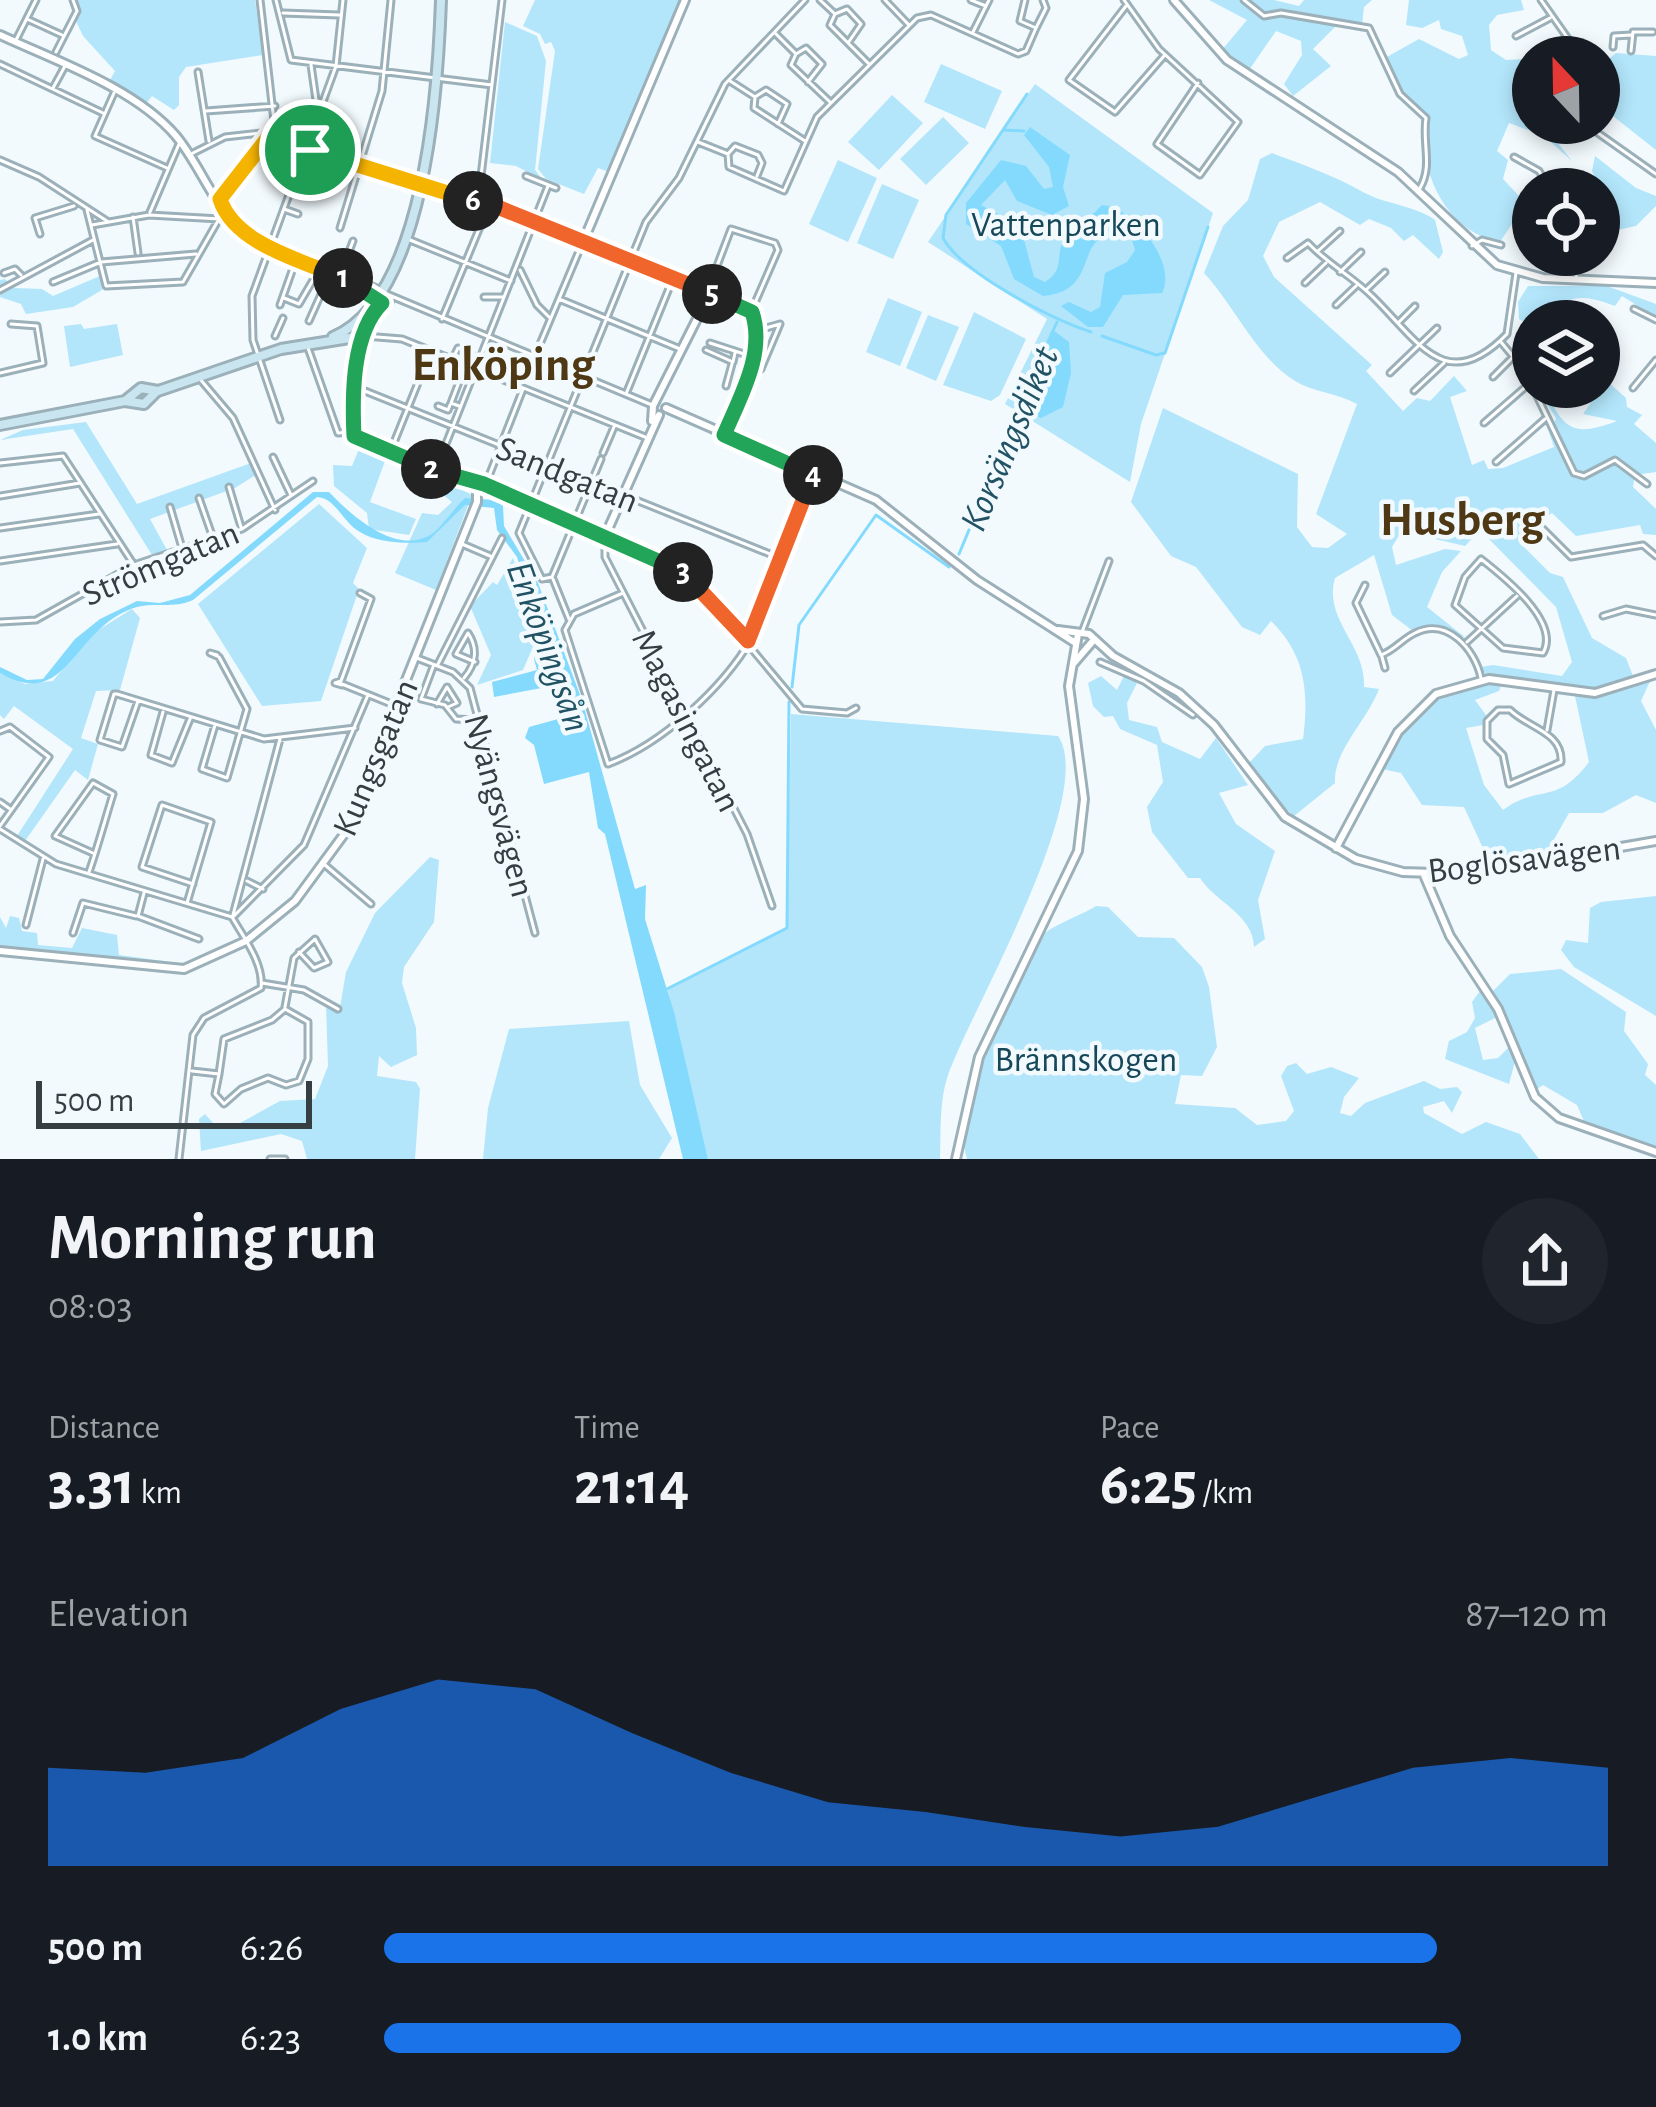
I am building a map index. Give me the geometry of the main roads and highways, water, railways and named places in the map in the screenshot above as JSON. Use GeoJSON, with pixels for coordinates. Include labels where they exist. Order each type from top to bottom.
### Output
{"type":"FeatureCollection","features":[{"type":"Feature","properties":{"kind":"main road"},"geometry":{"type":"LineString","coordinates":[[0,428],[132,400],[141,388],[153,393],[258,357],[360,332],[382,297],[420,183],[438,78],[441,0]]}},
{"type":"Feature","properties":{"kind":"water","name":"Vattenparken"},"geometry":{"type":"Polygon","coordinates":[[[1030,127],[1070,155],[1063,187],[1069,206],[1052,215],[1017,201],[1005,180],[981,205],[1020,225],[1034,277],[1045,282],[1054,274],[1061,246],[1102,205],[1127,215],[1139,226],[1164,267],[1162,293],[1123,295],[1103,327],[1088,327],[1061,306],[1069,302],[1091,312],[1100,307],[1105,273],[1127,262],[1135,250],[1130,234],[1111,234],[1099,240],[1074,283],[1062,292],[1043,296],[1014,279],[1001,246],[966,224],[966,203],[1001,160],[1026,166],[1044,189],[1053,187],[1049,167],[1024,135],[1030,127]]]}},
{"type":"Feature","properties":{"kind":"water"},"geometry":{"type":"Polygon","coordinates":[[[1053,330],[1069,342],[1071,373],[1063,407],[1041,418],[1019,410],[1053,330]]]}},
{"type":"Feature","properties":{"kind":"water","name":"Enköpingsån"},"geometry":{"type":"Polygon","coordinates":[[[313,492],[329,492],[375,530],[404,540],[432,534],[465,498],[496,500],[503,506],[504,526],[538,583],[582,700],[635,889],[646,885],[645,919],[674,1012],[708,1159],[683,1159],[605,834],[598,828],[589,772],[544,784],[534,745],[525,738],[529,727],[569,716],[575,728],[568,696],[547,687],[494,697],[492,682],[537,670],[534,659],[543,635],[517,557],[497,530],[494,508],[465,505],[427,542],[401,543],[360,532],[329,502],[317,497],[193,600],[137,607],[115,617],[57,675],[41,682],[23,682],[0,673],[0,667],[27,680],[43,679],[75,639],[100,619],[137,601],[160,603],[190,595],[313,492]]]}},
{"type":"Feature","properties":{"kind":"waterway","name":"Korsängsdiket"},"geometry":{"type":"LineString","coordinates":[[1027,94],[946,215],[943,238],[988,280],[1091,332]]}},
{"type":"Feature","properties":{"kind":"waterway"},"geometry":{"type":"LineString","coordinates":[[1004,130],[1024,131]]}},
{"type":"Feature","properties":{"kind":"waterway","name":"Korsängsdiket"},"geometry":{"type":"LineString","coordinates":[[1102,336],[1156,355],[1165,353],[1208,227]]}},
{"type":"Feature","properties":{"kind":"waterway","name":"Korsängsdiket"},"geometry":{"type":"LineString","coordinates":[[1046,346],[1057,322]]}},
{"type":"Feature","properties":{"kind":"waterway","name":"Korsängsdiket"},"geometry":{"type":"LineString","coordinates":[[959,554],[1021,405]]}},
{"type":"Feature","properties":{"kind":"waterway","name":"Korsängsdiket"},"geometry":{"type":"LineString","coordinates":[[792,687],[799,625],[876,515],[949,567]]}},
{"type":"Feature","properties":{"kind":"waterway","name":"Korsängsdiket"},"geometry":{"type":"LineString","coordinates":[[665,990],[787,928],[789,702]]}},
{"type":"Feature","properties":{"kind":"district","name":"Enköping"},"geometry":{"type":"Point","coordinates":[503,363]}},
{"type":"Feature","properties":{"kind":"district","name":"Husberg"},"geometry":{"type":"Point","coordinates":[1462,518]}},
{"type":"Feature","properties":{"kind":"park label","name":"Brännskogen"},"geometry":{"type":"Point","coordinates":[1086,1058]}}]}
